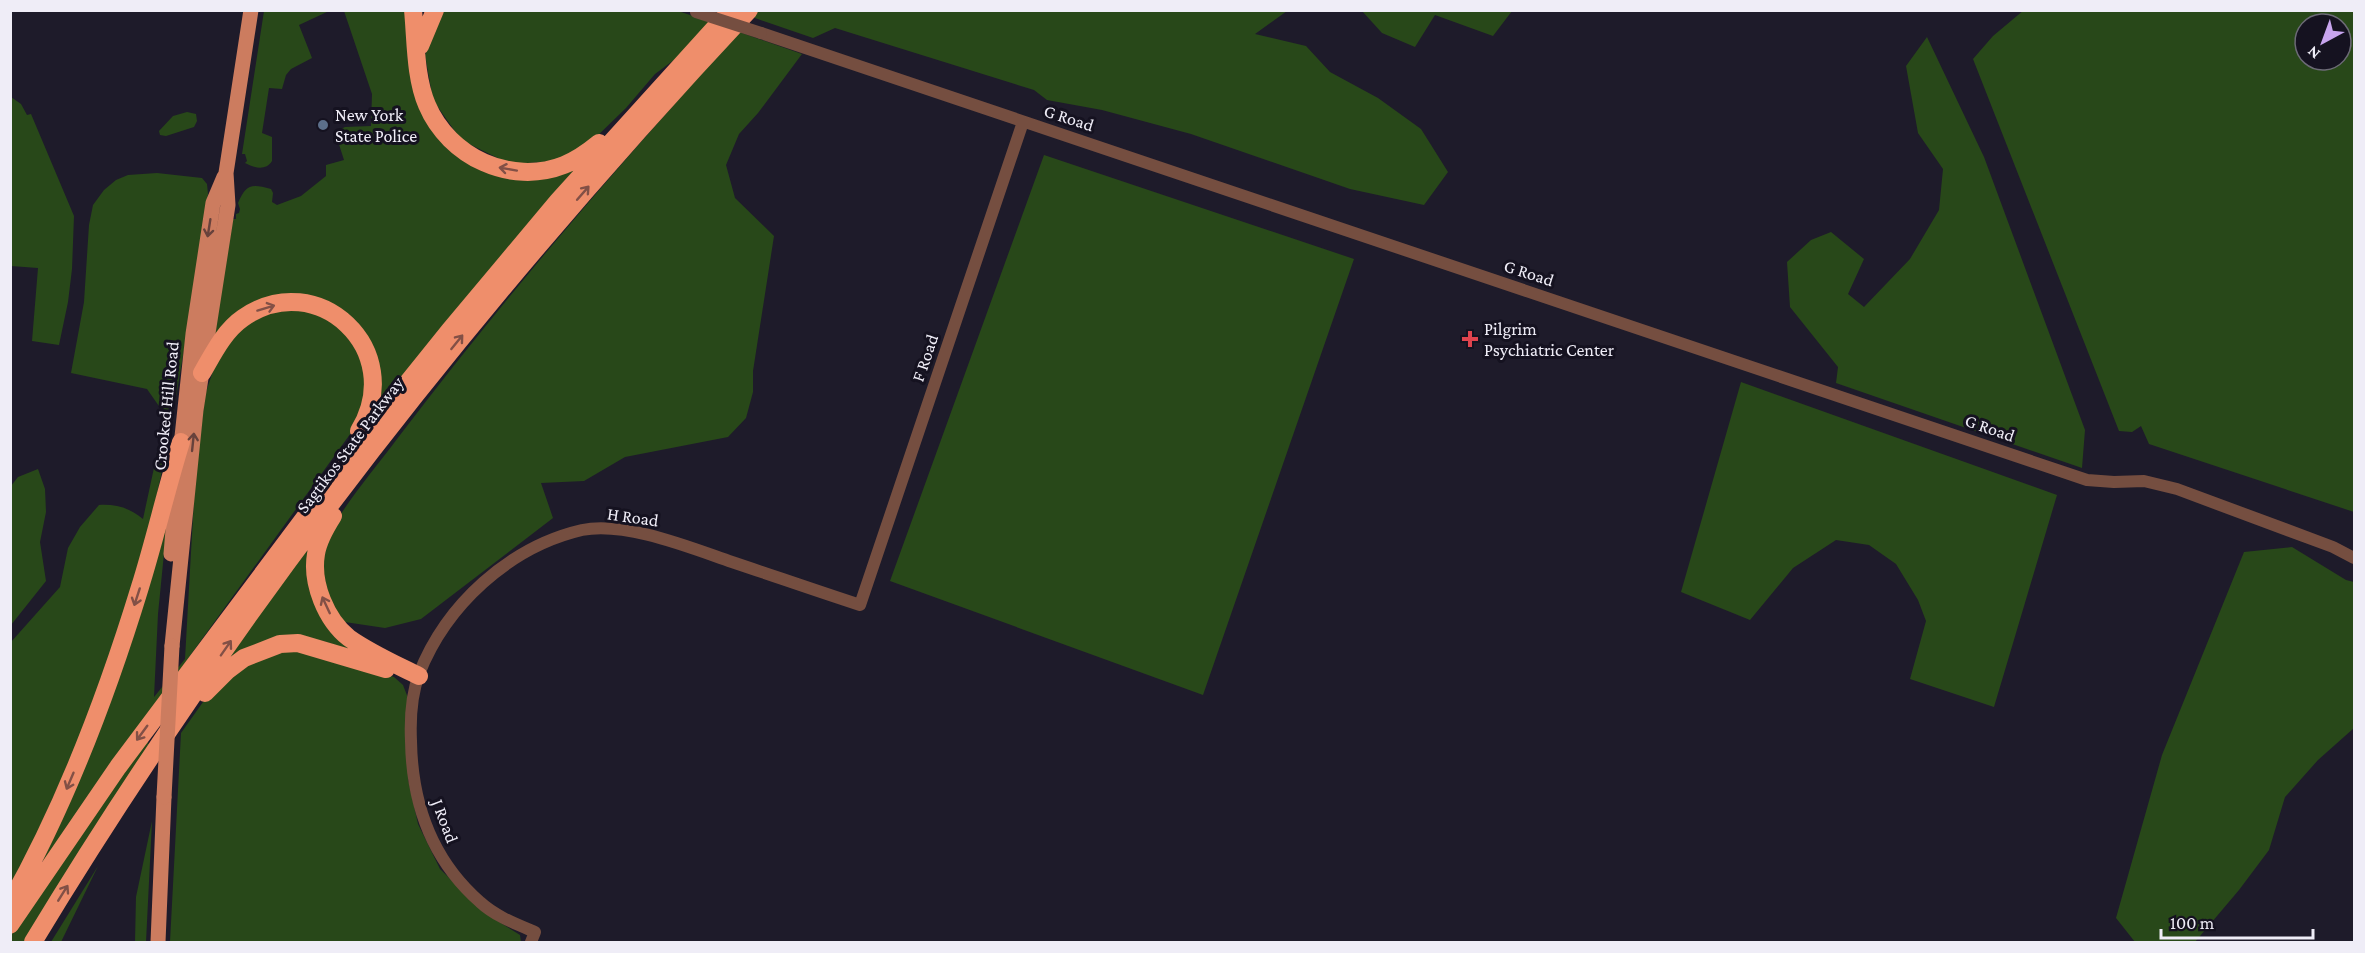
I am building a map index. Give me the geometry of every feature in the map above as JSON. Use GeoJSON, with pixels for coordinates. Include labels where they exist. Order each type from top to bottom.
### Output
{"type":"FeatureCollection","features":[{"type":"Feature","properties":{"kind":"highway"},"geometry":{"type":"LineString","coordinates":[[413,10],[423,93],[441,129],[456,145],[475,159],[502,169],[529,172],[562,166],[583,155],[633,116]]}},
{"type":"Feature","properties":{"kind":"highway"},"geometry":{"type":"LineString","coordinates":[[418,54],[427,25],[435,10]]}},
{"type":"Feature","properties":{"kind":"highway","name":"Sagtikos State Parkway"},"geometry":{"type":"LineString","coordinates":[[10,925],[118,767],[314,504],[450,330],[558,201],[731,10]]}},
{"type":"Feature","properties":{"kind":"highway","name":"Sagtikos State Parkway"},"geometry":{"type":"LineString","coordinates":[[33,942],[157,748],[264,594],[407,404],[534,250],[659,107],[749,10]]}},
{"type":"Feature","properties":{"kind":"highway"},"geometry":{"type":"LineString","coordinates":[[202,374],[221,342],[234,326],[251,313],[271,306],[295,303],[319,308],[340,319],[358,337],[372,368],[373,400],[366,419],[314,504]]}},
{"type":"Feature","properties":{"kind":"highway"},"geometry":{"type":"LineString","coordinates":[[407,404],[331,520],[316,554],[316,571],[318,589],[325,607],[334,622],[347,636],[364,648],[419,676]]}},
{"type":"Feature","properties":{"kind":"highway"},"geometry":{"type":"LineString","coordinates":[[10,903],[45,838],[96,715],[140,586],[181,442]]}},
{"type":"Feature","properties":{"kind":"highway"},"geometry":{"type":"LineString","coordinates":[[157,748],[228,670],[244,658],[280,644],[298,643],[386,669],[419,676]]}},
{"type":"Feature","properties":{"kind":"main road","name":"Crooked Hill Road"},"geometry":{"type":"LineString","coordinates":[[158,942],[171,646],[195,422],[228,205],[226,173],[251,10]]}},
{"type":"Feature","properties":{"kind":"main road","name":"Crooked Hill Road"},"geometry":{"type":"LineString","coordinates":[[171,646],[168,612],[170,572],[193,334],[213,203],[226,173]]}},
{"type":"Feature","properties":{"kind":"street","name":"G Road"},"geometry":{"type":"LineString","coordinates":[[694,11],[2087,480],[2144,481],[2177,489],[2302,535],[2355,558]]}},
{"type":"Feature","properties":{"kind":"street","name":"F Road"},"geometry":{"type":"LineString","coordinates":[[860,605],[1023,122]]}},
{"type":"Feature","properties":{"kind":"street","name":"H Road"},"geometry":{"type":"LineString","coordinates":[[419,676],[430,649],[446,626],[477,589],[493,574],[513,558],[537,546],[583,530],[609,529],[665,540],[860,605]]}},
{"type":"Feature","properties":{"kind":"street","name":"J Road"},"geometry":{"type":"LineString","coordinates":[[419,676],[412,702],[411,760],[422,818],[432,842],[443,862],[480,903],[533,937]]}},
{"type":"Feature","properties":{"kind":"green space"},"geometry":{"type":"Polygon","coordinates":[[[675,10],[711,22],[682,54],[655,74],[626,108],[591,142],[561,161],[510,164],[461,140],[433,100],[425,55],[441,11],[675,10]]]}},
{"type":"Feature","properties":{"kind":"green space"},"geometry":{"type":"Polygon","coordinates":[[[759,10],[1287,11],[1255,34],[1306,46],[1330,72],[1378,98],[1421,129],[1448,172],[1424,205],[1350,189],[1191,134],[1102,110],[1047,100],[1034,90],[835,28],[813,38],[752,17],[759,10]]]}},
{"type":"Feature","properties":{"kind":"green space"},"geometry":{"type":"Polygon","coordinates":[[[2024,10],[2354,11],[2354,512],[2149,444],[2141,426],[2132,432],[2119,431],[1973,59],[1993,36],[2024,10]]]}},
{"type":"Feature","properties":{"kind":"green space"},"geometry":{"type":"Polygon","coordinates":[[[264,11],[329,11],[299,25],[312,58],[291,69],[286,75],[282,89],[269,88],[262,133],[272,137],[272,161],[260,168],[245,163],[247,161],[245,154],[242,154],[264,11]]]}},
{"type":"Feature","properties":{"kind":"green space"},"geometry":{"type":"Polygon","coordinates":[[[344,11],[408,11],[423,106],[475,164],[576,168],[376,413],[379,382],[375,352],[356,322],[306,296],[213,338],[233,219],[236,219],[236,214],[239,213],[238,203],[246,189],[258,186],[271,189],[272,202],[277,205],[301,196],[326,176],[326,165],[344,160],[335,132],[345,127],[371,126],[372,94],[344,11]]]}},
{"type":"Feature","properties":{"kind":"green space"},"geometry":{"type":"Polygon","coordinates":[[[1362,11],[1512,11],[1493,36],[1435,15],[1415,47],[1382,33],[1362,11]]]}},
{"type":"Feature","properties":{"kind":"green space"},"geometry":{"type":"Polygon","coordinates":[[[739,32],[802,54],[758,113],[739,134],[726,165],[735,198],[774,236],[753,371],[753,392],[746,418],[728,437],[625,457],[584,481],[541,483],[553,518],[421,619],[385,628],[338,621],[323,583],[321,553],[324,540],[342,512],[438,386],[521,283],[650,131],[739,32]]]}},
{"type":"Feature","properties":{"kind":"green space"},"geometry":{"type":"Polygon","coordinates":[[[1927,37],[1984,157],[2085,430],[2082,468],[1836,383],[1838,367],[1790,307],[1787,262],[1811,240],[1831,232],[1864,259],[1848,294],[1864,307],[1910,259],[1939,210],[1943,169],[1918,133],[1906,66],[1927,37]]]}},
{"type":"Feature","properties":{"kind":"green space"},"geometry":{"type":"Polygon","coordinates":[[[11,97],[21,104],[27,115],[31,114],[74,216],[72,269],[59,345],[32,341],[38,268],[11,266],[11,97]]]}},
{"type":"Feature","properties":{"kind":"green space"},"geometry":{"type":"Polygon","coordinates":[[[187,112],[196,114],[197,121],[194,127],[166,136],[160,135],[159,131],[173,116],[187,112]]]}},
{"type":"Feature","properties":{"kind":"green space"},"geometry":{"type":"Polygon","coordinates":[[[1044,155],[1354,259],[1203,695],[890,581],[1044,155]]]}},
{"type":"Feature","properties":{"kind":"green space"},"geometry":{"type":"Polygon","coordinates":[[[157,173],[202,178],[207,184],[208,194],[162,469],[136,577],[109,664],[69,762],[11,891],[11,642],[60,587],[68,548],[80,527],[99,505],[122,508],[143,519],[163,426],[161,409],[147,389],[71,373],[84,302],[89,225],[93,205],[104,190],[116,180],[128,175],[157,173]]]}},
{"type":"Feature","properties":{"kind":"green space"},"geometry":{"type":"Polygon","coordinates":[[[289,308],[320,313],[348,331],[364,359],[368,394],[356,426],[44,862],[40,858],[167,523],[158,614],[154,697],[185,659],[195,481],[205,395],[214,368],[233,336],[257,315],[289,308]]]}},
{"type":"Feature","properties":{"kind":"green space"},"geometry":{"type":"Polygon","coordinates":[[[1741,382],[2057,495],[1994,707],[1910,679],[1926,621],[1918,600],[1896,564],[1869,545],[1836,540],[1793,568],[1750,620],[1681,592],[1741,382]]]}},
{"type":"Feature","properties":{"kind":"green space"},"geometry":{"type":"Polygon","coordinates":[[[38,469],[45,489],[46,512],[40,542],[46,581],[11,625],[11,486],[18,477],[38,469]]]}},
{"type":"Feature","properties":{"kind":"green space"},"geometry":{"type":"Polygon","coordinates":[[[317,533],[308,580],[376,659],[323,641],[294,636],[225,663],[317,533]]]}},
{"type":"Feature","properties":{"kind":"green space"},"geometry":{"type":"Polygon","coordinates":[[[2292,547],[2346,580],[2354,582],[2354,728],[2318,760],[2285,797],[2269,850],[2195,942],[2135,942],[2116,918],[2162,755],[2244,552],[2292,547]]]}},
{"type":"Feature","properties":{"kind":"green space"},"geometry":{"type":"Polygon","coordinates":[[[274,651],[315,651],[394,677],[403,685],[408,698],[408,779],[418,824],[440,869],[485,913],[520,935],[521,942],[170,942],[181,733],[203,702],[236,670],[274,651]]]}},
{"type":"Feature","properties":{"kind":"green space"},"geometry":{"type":"Polygon","coordinates":[[[147,737],[149,746],[25,942],[11,942],[10,937],[72,841],[147,737]]]}},
{"type":"Feature","properties":{"kind":"green space"},"geometry":{"type":"Polygon","coordinates":[[[152,821],[146,942],[135,942],[136,897],[152,821]]]}},
{"type":"Feature","properties":{"kind":"green space"},"geometry":{"type":"Polygon","coordinates":[[[98,866],[61,942],[51,942],[98,866]]]}},
{"type":"Feature","properties":{"kind":"place","name":"New York State Police"},"geometry":{"type":"Point","coordinates":[323,125]}},
{"type":"Feature","properties":{"kind":"place","name":"Pilgrim Psychiatric Center"},"geometry":{"type":"Point","coordinates":[1470,339]}}]}
